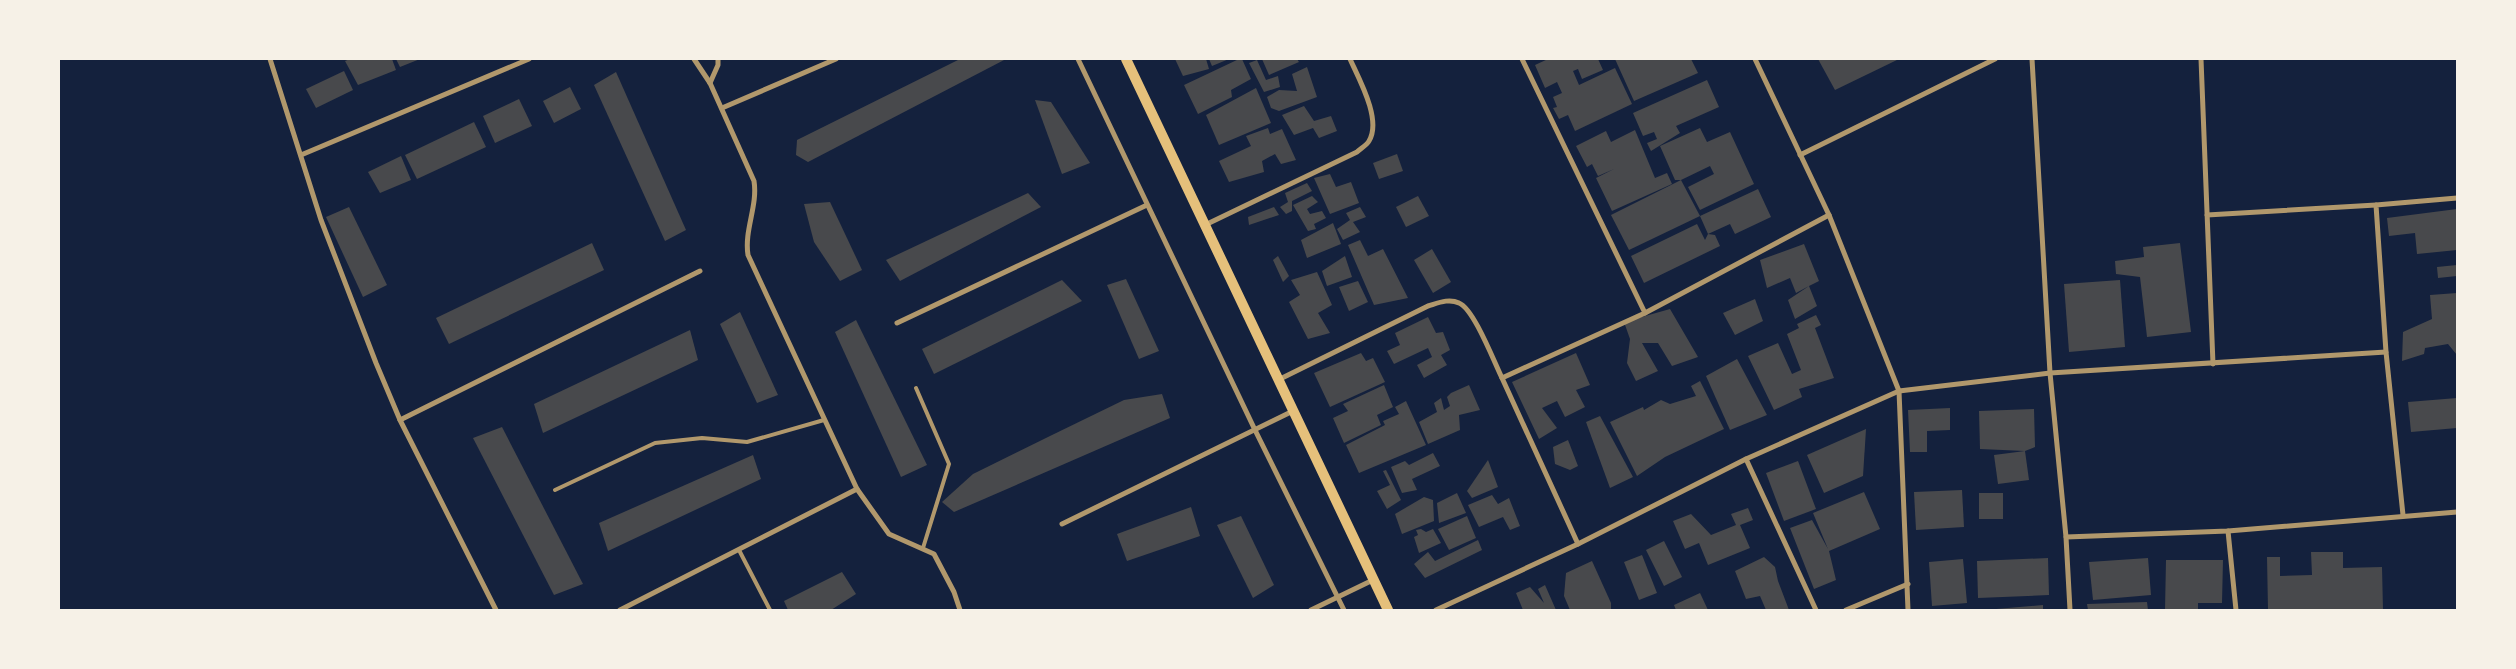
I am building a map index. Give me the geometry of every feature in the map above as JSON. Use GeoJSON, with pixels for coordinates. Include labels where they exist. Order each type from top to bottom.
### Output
{"type":"FeatureCollection","features":[{"type":"Feature","properties":{"kind":"main road"},"geometry":{"type":"LineString","coordinates":[[1126,59],[1388,610]]}},
{"type":"Feature","properties":{"kind":"street"},"geometry":{"type":"LineString","coordinates":[[270,59],[342,279],[400,420],[496,610]]}},
{"type":"Feature","properties":{"kind":"street"},"geometry":{"type":"LineString","coordinates":[[301,155],[529,59]]}},
{"type":"Feature","properties":{"kind":"street"},"geometry":{"type":"LineString","coordinates":[[694,59],[710,83],[754,181],[755,196],[746,245],[748,255],[857,489],[889,534],[901,541],[930,550],[939,560],[960,610]]}},
{"type":"Feature","properties":{"kind":"street"},"geometry":{"type":"LineString","coordinates":[[710,83],[718,66],[718,59]]}},
{"type":"Feature","properties":{"kind":"street"},"geometry":{"type":"LineString","coordinates":[[722,108],[836,59]]}},
{"type":"Feature","properties":{"kind":"street"},"geometry":{"type":"LineString","coordinates":[[1078,59],[1254,430],[1344,610]]}},
{"type":"Feature","properties":{"kind":"street"},"geometry":{"type":"LineString","coordinates":[[1204,226],[1356,152],[1369,142],[1373,123],[1370,107],[1350,59]]}},
{"type":"Feature","properties":{"kind":"street"},"geometry":{"type":"LineString","coordinates":[[1522,59],[1645,313]]}},
{"type":"Feature","properties":{"kind":"street"},"geometry":{"type":"LineString","coordinates":[[1756,59],[1829,215],[1899,391],[1908,610]]}},
{"type":"Feature","properties":{"kind":"street"},"geometry":{"type":"LineString","coordinates":[[1800,155],[1995,59]]}},
{"type":"Feature","properties":{"kind":"street"},"geometry":{"type":"LineString","coordinates":[[2032,59],[2050,374],[2066,537],[2070,610]]}},
{"type":"Feature","properties":{"kind":"street"},"geometry":{"type":"LineString","coordinates":[[2201,59],[2213,364]]}},
{"type":"Feature","properties":{"kind":"street"},"geometry":{"type":"LineString","coordinates":[[2206,215],[2376,205],[2457,198]]}},
{"type":"Feature","properties":{"kind":"street"},"geometry":{"type":"LineString","coordinates":[[897,323],[1148,205]]}},
{"type":"Feature","properties":{"kind":"street"},"geometry":{"type":"LineString","coordinates":[[2376,205],[2386,352],[2403,515]]}},
{"type":"Feature","properties":{"kind":"street"},"geometry":{"type":"LineString","coordinates":[[1502,378],[1645,313],[1829,215]]}},
{"type":"Feature","properties":{"kind":"street"},"geometry":{"type":"LineString","coordinates":[[400,420],[700,271]]}},
{"type":"Feature","properties":{"kind":"street"},"geometry":{"type":"LineString","coordinates":[[1278,380],[1428,306],[1445,301],[1460,303],[1470,314],[1502,378],[1578,544]]}},
{"type":"Feature","properties":{"kind":"street"},"geometry":{"type":"LineString","coordinates":[[1436,610],[1578,544],[1746,459],[1899,391],[2050,374],[2386,352]]}},
{"type":"Feature","properties":{"kind":"street"},"geometry":{"type":"LineString","coordinates":[[1062,524],[1293,411]]}},
{"type":"Feature","properties":{"kind":"street"},"geometry":{"type":"LineString","coordinates":[[1746,459],[1816,610]]}},
{"type":"Feature","properties":{"kind":"street"},"geometry":{"type":"LineString","coordinates":[[620,610],[857,489]]}},
{"type":"Feature","properties":{"kind":"street"},"geometry":{"type":"LineString","coordinates":[[2066,537],[2228,531],[2457,512]]}},
{"type":"Feature","properties":{"kind":"street"},"geometry":{"type":"LineString","coordinates":[[2228,531],[2236,610]]}},
{"type":"Feature","properties":{"kind":"street"},"geometry":{"type":"LineString","coordinates":[[1311,610],[1373,580]]}},
{"type":"Feature","properties":{"kind":"street"},"geometry":{"type":"LineString","coordinates":[[1846,610],[1908,584]]}},
{"type":"Feature","properties":{"kind":"lane"},"geometry":{"type":"LineString","coordinates":[[916,388],[949,464],[923,548]]}},
{"type":"Feature","properties":{"kind":"lane"},"geometry":{"type":"LineString","coordinates":[[555,490],[655,443],[702,438],[746,442],[824,420]]}},
{"type":"Feature","properties":{"kind":"lane"},"geometry":{"type":"LineString","coordinates":[[739,550],[770,610]]}},
{"type":"Feature","properties":{"kind":"building"},"geometry":{"type":"Polygon","coordinates":[[[350,59],[392,59],[396,70],[358,85],[345,61],[350,59]]]}},
{"type":"Feature","properties":{"kind":"building"},"geometry":{"type":"Polygon","coordinates":[[[396,59],[420,59],[400,67],[396,59]]]}},
{"type":"Feature","properties":{"kind":"building"},"geometry":{"type":"Polygon","coordinates":[[[960,59],[1006,59],[808,162],[796,155],[797,140],[960,59]]]}},
{"type":"Feature","properties":{"kind":"building"},"geometry":{"type":"Polygon","coordinates":[[[1175,59],[1206,59],[1209,69],[1183,76],[1175,59]]]}},
{"type":"Feature","properties":{"kind":"building"},"geometry":{"type":"Polygon","coordinates":[[[1209,59],[1229,59],[1212,66],[1209,59]]]}},
{"type":"Feature","properties":{"kind":"building"},"geometry":{"type":"Polygon","coordinates":[[[1242,59],[1251,79],[1231,90],[1232,97],[1198,114],[1184,85],[1242,59]]]}},
{"type":"Feature","properties":{"kind":"building"},"geometry":{"type":"Polygon","coordinates":[[[1262,59],[1297,59],[1299,62],[1269,75],[1262,59]]]}},
{"type":"Feature","properties":{"kind":"building"},"geometry":{"type":"Polygon","coordinates":[[[1548,59],[1598,59],[1603,70],[1582,79],[1578,69],[1573,71],[1579,85],[1615,68],[1632,104],[1575,131],[1568,115],[1559,119],[1553,108],[1557,107],[1553,97],[1562,93],[1557,82],[1545,88],[1535,65],[1548,59]]]}},
{"type":"Feature","properties":{"kind":"building"},"geometry":{"type":"Polygon","coordinates":[[[1615,59],[1691,59],[1698,73],[1634,101],[1615,59]]]}},
{"type":"Feature","properties":{"kind":"building"},"geometry":{"type":"Polygon","coordinates":[[[1818,59],[1899,59],[1835,90],[1818,59]]]}},
{"type":"Feature","properties":{"kind":"building"},"geometry":{"type":"Polygon","coordinates":[[[1257,60],[1266,80],[1278,76],[1280,87],[1264,92],[1249,63],[1257,60]]]}},
{"type":"Feature","properties":{"kind":"building"},"geometry":{"type":"Polygon","coordinates":[[[1307,67],[1317,97],[1279,111],[1271,108],[1267,97],[1279,90],[1297,91],[1292,74],[1307,67]]]}},
{"type":"Feature","properties":{"kind":"building"},"geometry":{"type":"Polygon","coordinates":[[[344,71],[353,90],[316,108],[306,89],[344,71]]]}},
{"type":"Feature","properties":{"kind":"building"},"geometry":{"type":"Polygon","coordinates":[[[616,72],[686,230],[665,241],[594,85],[616,72]]]}},
{"type":"Feature","properties":{"kind":"building"},"geometry":{"type":"Polygon","coordinates":[[[1707,80],[1719,107],[1676,126],[1680,133],[1651,151],[1647,143],[1657,139],[1654,132],[1643,136],[1633,113],[1707,80]]]}},
{"type":"Feature","properties":{"kind":"building"},"geometry":{"type":"Polygon","coordinates":[[[570,87],[581,109],[554,123],[543,101],[570,87]]]}},
{"type":"Feature","properties":{"kind":"building"},"geometry":{"type":"Polygon","coordinates":[[[1256,88],[1271,123],[1219,145],[1206,115],[1256,88]]]}},
{"type":"Feature","properties":{"kind":"building"},"geometry":{"type":"Polygon","coordinates":[[[519,99],[532,126],[495,143],[483,116],[519,99]]]}},
{"type":"Feature","properties":{"kind":"building"},"geometry":{"type":"Polygon","coordinates":[[[1035,100],[1051,102],[1090,163],[1062,174],[1035,100]]]}},
{"type":"Feature","properties":{"kind":"building"},"geometry":{"type":"Polygon","coordinates":[[[1304,106],[1314,121],[1331,116],[1337,131],[1319,138],[1313,128],[1294,135],[1282,115],[1304,106]]]}},
{"type":"Feature","properties":{"kind":"building"},"geometry":{"type":"Polygon","coordinates":[[[474,122],[486,147],[417,179],[405,155],[474,122]]]}},
{"type":"Feature","properties":{"kind":"building"},"geometry":{"type":"Polygon","coordinates":[[[1268,128],[1270,134],[1282,129],[1296,160],[1281,164],[1275,154],[1262,161],[1264,172],[1229,182],[1219,161],[1251,146],[1246,136],[1268,128]]]}},
{"type":"Feature","properties":{"kind":"building"},"geometry":{"type":"Polygon","coordinates":[[[1700,128],[1707,142],[1730,132],[1754,184],[1700,210],[1688,187],[1714,174],[1710,166],[1681,180],[1675,180],[1660,146],[1700,128]]]}},
{"type":"Feature","properties":{"kind":"building"},"geometry":{"type":"Polygon","coordinates":[[[1635,130],[1655,178],[1667,173],[1672,184],[1612,211],[1596,178],[1614,169],[1598,176],[1592,164],[1587,167],[1576,146],[1606,131],[1611,142],[1635,130]]]}},
{"type":"Feature","properties":{"kind":"building"},"geometry":{"type":"Polygon","coordinates":[[[1397,154],[1403,171],[1379,179],[1373,163],[1397,154]]]}},
{"type":"Feature","properties":{"kind":"building"},"geometry":{"type":"Polygon","coordinates":[[[401,156],[411,180],[380,193],[368,172],[401,156]]]}},
{"type":"Feature","properties":{"kind":"building"},"geometry":{"type":"Polygon","coordinates":[[[1330,174],[1336,187],[1351,182],[1359,203],[1330,214],[1314,178],[1330,174]]]}},
{"type":"Feature","properties":{"kind":"building"},"geometry":{"type":"Polygon","coordinates":[[[1681,180],[1700,216],[1629,250],[1611,215],[1681,180]]]}},
{"type":"Feature","properties":{"kind":"building"},"geometry":{"type":"Polygon","coordinates":[[[1307,183],[1312,191],[1292,201],[1292,211],[1286,214],[1280,207],[1288,202],[1285,193],[1307,183]]]}},
{"type":"Feature","properties":{"kind":"building"},"geometry":{"type":"Polygon","coordinates":[[[1758,189],[1771,217],[1735,234],[1730,224],[1708,234],[1700,216],[1758,189]]]}},
{"type":"Feature","properties":{"kind":"building"},"geometry":{"type":"Polygon","coordinates":[[[1028,193],[1041,207],[900,281],[886,260],[1028,193]]]}},
{"type":"Feature","properties":{"kind":"building"},"geometry":{"type":"Polygon","coordinates":[[[1312,196],[1318,202],[1307,209],[1310,214],[1322,211],[1326,218],[1314,224],[1316,229],[1308,231],[1293,205],[1312,196]]]}},
{"type":"Feature","properties":{"kind":"building"},"geometry":{"type":"Polygon","coordinates":[[[1418,196],[1429,216],[1406,227],[1396,207],[1418,196]]]}},
{"type":"Feature","properties":{"kind":"building"},"geometry":{"type":"Polygon","coordinates":[[[830,202],[862,270],[840,281],[814,242],[804,204],[830,202]]]}},
{"type":"Feature","properties":{"kind":"building"},"geometry":{"type":"Polygon","coordinates":[[[349,207],[387,285],[363,297],[326,217],[349,207]]]}},
{"type":"Feature","properties":{"kind":"building"},"geometry":{"type":"Polygon","coordinates":[[[1274,207],[1279,215],[1249,225],[1248,217],[1274,207]]]}},
{"type":"Feature","properties":{"kind":"building"},"geometry":{"type":"Polygon","coordinates":[[[1360,207],[1366,217],[1353,222],[1360,232],[1343,240],[1337,229],[1350,220],[1346,213],[1360,207]]]}},
{"type":"Feature","properties":{"kind":"building"},"geometry":{"type":"Polygon","coordinates":[[[2457,209],[2457,250],[2417,254],[2415,233],[2389,236],[2387,218],[2457,209]]]}},
{"type":"Feature","properties":{"kind":"building"},"geometry":{"type":"Polygon","coordinates":[[[1333,223],[1341,244],[1307,258],[1301,240],[1333,223]]]}},
{"type":"Feature","properties":{"kind":"building"},"geometry":{"type":"Polygon","coordinates":[[[1697,224],[1705,240],[1708,234],[1715,235],[1720,246],[1644,283],[1631,256],[1697,224]]]}},
{"type":"Feature","properties":{"kind":"building"},"geometry":{"type":"Polygon","coordinates":[[[1360,240],[1368,256],[1383,249],[1408,298],[1374,305],[1348,245],[1360,240]]]}},
{"type":"Feature","properties":{"kind":"building"},"geometry":{"type":"Polygon","coordinates":[[[592,243],[604,270],[449,344],[436,318],[592,243]]]}},
{"type":"Feature","properties":{"kind":"building"},"geometry":{"type":"Polygon","coordinates":[[[2180,243],[2191,332],[2147,337],[2140,277],[2116,274],[2115,261],[2144,257],[2143,247],[2180,243]]]}},
{"type":"Feature","properties":{"kind":"building"},"geometry":{"type":"Polygon","coordinates":[[[1804,244],[1819,281],[1796,293],[1790,278],[1767,288],[1760,260],[1804,244]]]}},
{"type":"Feature","properties":{"kind":"building"},"geometry":{"type":"Polygon","coordinates":[[[1432,249],[1451,282],[1433,293],[1414,260],[1432,249]]]}},
{"type":"Feature","properties":{"kind":"building"},"geometry":{"type":"Polygon","coordinates":[[[1278,256],[1289,276],[1283,282],[1273,260],[1278,256]]]}},
{"type":"Feature","properties":{"kind":"building"},"geometry":{"type":"Polygon","coordinates":[[[1345,256],[1352,277],[1327,286],[1322,271],[1345,256]]]}},
{"type":"Feature","properties":{"kind":"building"},"geometry":{"type":"Polygon","coordinates":[[[2457,265],[2457,276],[2438,278],[2437,267],[2457,265]]]}},
{"type":"Feature","properties":{"kind":"building"},"geometry":{"type":"Polygon","coordinates":[[[1317,272],[1332,305],[1318,313],[1330,333],[1308,339],[1289,302],[1300,295],[1291,280],[1317,272]]]}},
{"type":"Feature","properties":{"kind":"building"},"geometry":{"type":"Polygon","coordinates":[[[1126,279],[1159,351],[1139,359],[1107,285],[1126,279]]]}},
{"type":"Feature","properties":{"kind":"building"},"geometry":{"type":"Polygon","coordinates":[[[1062,280],[1082,301],[934,374],[922,349],[1062,280]]]}},
{"type":"Feature","properties":{"kind":"building"},"geometry":{"type":"Polygon","coordinates":[[[2120,280],[2125,347],[2069,352],[2064,284],[2120,280]]]}},
{"type":"Feature","properties":{"kind":"building"},"geometry":{"type":"Polygon","coordinates":[[[1358,281],[1368,302],[1349,311],[1339,287],[1358,281]]]}},
{"type":"Feature","properties":{"kind":"building"},"geometry":{"type":"Polygon","coordinates":[[[1809,286],[1817,306],[1795,319],[1788,300],[1809,286]]]}},
{"type":"Feature","properties":{"kind":"building"},"geometry":{"type":"Polygon","coordinates":[[[2457,293],[2457,355],[2448,344],[2425,348],[2424,354],[2402,361],[2403,332],[2432,319],[2430,295],[2457,293]]]}},
{"type":"Feature","properties":{"kind":"building"},"geometry":{"type":"Polygon","coordinates":[[[1755,299],[1763,321],[1735,335],[1723,313],[1755,299]]]}},
{"type":"Feature","properties":{"kind":"building"},"geometry":{"type":"Polygon","coordinates":[[[1670,309],[1698,357],[1672,366],[1658,343],[1642,343],[1658,371],[1636,381],[1627,363],[1630,339],[1624,322],[1670,309]]]}},
{"type":"Feature","properties":{"kind":"building"},"geometry":{"type":"Polygon","coordinates":[[[740,312],[778,395],[757,403],[720,324],[740,312]]]}},
{"type":"Feature","properties":{"kind":"building"},"geometry":{"type":"Polygon","coordinates":[[[1816,315],[1821,325],[1815,328],[1834,378],[1799,389],[1802,397],[1774,410],[1748,356],[1778,343],[1792,374],[1801,370],[1787,334],[1799,328],[1797,324],[1816,315]]]}},
{"type":"Feature","properties":{"kind":"building"},"geometry":{"type":"Polygon","coordinates":[[[1428,317],[1436,333],[1443,332],[1450,350],[1441,355],[1447,365],[1424,378],[1417,365],[1432,357],[1428,348],[1394,364],[1387,351],[1400,345],[1395,333],[1428,317]]]}},
{"type":"Feature","properties":{"kind":"building"},"geometry":{"type":"Polygon","coordinates":[[[856,320],[927,465],[901,477],[835,332],[856,320]]]}},
{"type":"Feature","properties":{"kind":"building"},"geometry":{"type":"Polygon","coordinates":[[[690,330],[698,360],[543,433],[534,404],[690,330]]]}},
{"type":"Feature","properties":{"kind":"building"},"geometry":{"type":"Polygon","coordinates":[[[1361,353],[1366,361],[1373,358],[1385,382],[1330,407],[1314,373],[1361,353]]]}},
{"type":"Feature","properties":{"kind":"building"},"geometry":{"type":"Polygon","coordinates":[[[1576,353],[1590,385],[1576,390],[1585,407],[1565,417],[1557,401],[1542,408],[1557,428],[1539,439],[1512,382],[1576,353]]]}},
{"type":"Feature","properties":{"kind":"building"},"geometry":{"type":"Polygon","coordinates":[[[1737,359],[1767,415],[1730,430],[1706,376],[1737,359]]]}},
{"type":"Feature","properties":{"kind":"building"},"geometry":{"type":"Polygon","coordinates":[[[1700,381],[1724,429],[1665,457],[1637,476],[1610,422],[1643,407],[1644,410],[1661,400],[1670,404],[1696,396],[1691,386],[1700,381]]]}},
{"type":"Feature","properties":{"kind":"building"},"geometry":{"type":"Polygon","coordinates":[[[1384,385],[1393,407],[1377,415],[1381,425],[1344,443],[1333,418],[1348,411],[1343,404],[1384,385]]]}},
{"type":"Feature","properties":{"kind":"building"},"geometry":{"type":"Polygon","coordinates":[[[1469,385],[1480,410],[1459,415],[1460,430],[1428,444],[1419,422],[1437,412],[1434,403],[1441,398],[1444,410],[1450,406],[1447,397],[1451,393],[1469,385]]]}},
{"type":"Feature","properties":{"kind":"building"},"geometry":{"type":"Polygon","coordinates":[[[1162,394],[1170,418],[954,512],[942,502],[973,474],[1050,436],[1124,400],[1162,394]]]}},
{"type":"Feature","properties":{"kind":"building"},"geometry":{"type":"Polygon","coordinates":[[[2457,398],[2457,428],[2411,432],[2408,402],[2457,398]]]}},
{"type":"Feature","properties":{"kind":"building"},"geometry":{"type":"Polygon","coordinates":[[[1406,401],[1426,445],[1359,473],[1346,445],[1385,425],[1383,421],[1399,414],[1395,407],[1406,401]]]}},
{"type":"Feature","properties":{"kind":"building"},"geometry":{"type":"Polygon","coordinates":[[[1950,408],[1950,430],[1927,431],[1927,452],[1910,452],[1908,410],[1950,408]]]}},
{"type":"Feature","properties":{"kind":"building"},"geometry":{"type":"Polygon","coordinates":[[[2034,409],[2035,447],[2025,451],[1980,449],[1979,411],[2034,409]]]}},
{"type":"Feature","properties":{"kind":"building"},"geometry":{"type":"Polygon","coordinates":[[[1600,416],[1633,477],[1610,488],[1586,422],[1600,416]]]}},
{"type":"Feature","properties":{"kind":"building"},"geometry":{"type":"Polygon","coordinates":[[[502,427],[583,584],[554,595],[473,438],[502,427]]]}},
{"type":"Feature","properties":{"kind":"building"},"geometry":{"type":"Polygon","coordinates":[[[1866,429],[1863,476],[1824,493],[1807,455],[1866,429]]]}},
{"type":"Feature","properties":{"kind":"building"},"geometry":{"type":"Polygon","coordinates":[[[1568,440],[1578,466],[1570,470],[1555,464],[1553,447],[1568,440]]]}},
{"type":"Feature","properties":{"kind":"building"},"geometry":{"type":"Polygon","coordinates":[[[2025,451],[2029,480],[1998,484],[1994,455],[2025,451]]]}},
{"type":"Feature","properties":{"kind":"building"},"geometry":{"type":"Polygon","coordinates":[[[1433,453],[1440,466],[1412,479],[1417,490],[1402,493],[1391,467],[1405,461],[1409,465],[1433,453]]]}},
{"type":"Feature","properties":{"kind":"building"},"geometry":{"type":"Polygon","coordinates":[[[753,455],[761,479],[608,551],[599,523],[753,455]]]}},
{"type":"Feature","properties":{"kind":"building"},"geometry":{"type":"Polygon","coordinates":[[[1488,460],[1498,487],[1472,498],[1467,491],[1488,460]]]}},
{"type":"Feature","properties":{"kind":"building"},"geometry":{"type":"Polygon","coordinates":[[[1798,461],[1816,509],[1784,521],[1766,473],[1798,461]]]}},
{"type":"Feature","properties":{"kind":"building"},"geometry":{"type":"Polygon","coordinates":[[[1386,470],[1401,500],[1387,509],[1377,491],[1390,485],[1383,471],[1386,470]]]}},
{"type":"Feature","properties":{"kind":"building"},"geometry":{"type":"Polygon","coordinates":[[[1962,490],[1964,527],[1916,530],[1914,492],[1962,490]]]}},
{"type":"Feature","properties":{"kind":"building"},"geometry":{"type":"Polygon","coordinates":[[[1864,492],[1880,529],[1829,551],[1836,580],[1814,589],[1790,528],[1812,520],[1828,549],[1813,513],[1864,492]]]}},
{"type":"Feature","properties":{"kind":"building"},"geometry":{"type":"Polygon","coordinates":[[[1457,493],[1466,513],[1439,523],[1437,503],[1457,493]]]}},
{"type":"Feature","properties":{"kind":"building"},"geometry":{"type":"Polygon","coordinates":[[[1979,493],[2003,493],[2003,519],[1979,519],[1979,493]]]}},
{"type":"Feature","properties":{"kind":"building"},"geometry":{"type":"Polygon","coordinates":[[[1492,495],[1498,504],[1509,498],[1520,526],[1510,530],[1503,517],[1479,527],[1468,505],[1492,495]]]}},
{"type":"Feature","properties":{"kind":"building"},"geometry":{"type":"Polygon","coordinates":[[[1424,497],[1433,500],[1434,521],[1402,534],[1395,514],[1424,497]]]}},
{"type":"Feature","properties":{"kind":"building"},"geometry":{"type":"Polygon","coordinates":[[[1191,507],[1200,536],[1127,561],[1117,534],[1191,507]]]}},
{"type":"Feature","properties":{"kind":"building"},"geometry":{"type":"Polygon","coordinates":[[[1748,508],[1753,520],[1740,525],[1750,548],[1708,565],[1699,543],[1685,549],[1673,521],[1691,514],[1711,535],[1736,525],[1731,514],[1748,508]]]}},
{"type":"Feature","properties":{"kind":"building"},"geometry":{"type":"Polygon","coordinates":[[[1241,516],[1274,585],[1253,598],[1217,525],[1241,516]]]}},
{"type":"Feature","properties":{"kind":"building"},"geometry":{"type":"Polygon","coordinates":[[[1467,516],[1476,538],[1449,550],[1438,529],[1467,516]]]}},
{"type":"Feature","properties":{"kind":"building"},"geometry":{"type":"Polygon","coordinates":[[[1421,529],[1426,532],[1433,529],[1441,543],[1419,553],[1414,537],[1418,535],[1416,530],[1421,529]]]}},
{"type":"Feature","properties":{"kind":"building"},"geometry":{"type":"Polygon","coordinates":[[[1478,540],[1482,550],[1425,578],[1414,564],[1428,552],[1435,561],[1478,540]]]}},
{"type":"Feature","properties":{"kind":"building"},"geometry":{"type":"Polygon","coordinates":[[[1664,541],[1682,577],[1664,586],[1646,550],[1664,541]]]}},
{"type":"Feature","properties":{"kind":"building"},"geometry":{"type":"Polygon","coordinates":[[[2311,552],[2343,552],[2343,568],[2382,567],[2383,610],[2268,610],[2267,557],[2280,557],[2280,576],[2312,575],[2311,552]]]}},
{"type":"Feature","properties":{"kind":"building"},"geometry":{"type":"Polygon","coordinates":[[[1642,555],[1657,593],[1639,600],[1624,562],[1642,555]]]}},
{"type":"Feature","properties":{"kind":"building"},"geometry":{"type":"Polygon","coordinates":[[[1764,557],[1775,567],[1789,610],[1766,610],[1760,596],[1746,599],[1735,571],[1764,557]]]}},
{"type":"Feature","properties":{"kind":"building"},"geometry":{"type":"Polygon","coordinates":[[[2048,558],[2049,595],[1978,598],[1977,561],[2048,558]]]}},
{"type":"Feature","properties":{"kind":"building"},"geometry":{"type":"Polygon","coordinates":[[[2148,558],[2151,595],[2093,600],[2089,562],[2148,558]]]}},
{"type":"Feature","properties":{"kind":"building"},"geometry":{"type":"Polygon","coordinates":[[[1963,559],[1967,603],[1932,606],[1929,562],[1963,559]]]}},
{"type":"Feature","properties":{"kind":"building"},"geometry":{"type":"Polygon","coordinates":[[[2166,560],[2223,560],[2222,603],[2198,603],[2198,610],[2165,610],[2166,560]]]}},
{"type":"Feature","properties":{"kind":"building"},"geometry":{"type":"Polygon","coordinates":[[[1592,561],[1611,603],[1611,610],[1570,610],[1564,596],[1566,573],[1592,561]]]}},
{"type":"Feature","properties":{"kind":"building"},"geometry":{"type":"Polygon","coordinates":[[[842,572],[856,594],[831,610],[788,610],[784,601],[842,572]]]}},
{"type":"Feature","properties":{"kind":"building"},"geometry":{"type":"Polygon","coordinates":[[[1545,585],[1556,610],[1523,610],[1516,593],[1530,587],[1544,603],[1538,589],[1545,585]]]}},
{"type":"Feature","properties":{"kind":"building"},"geometry":{"type":"Polygon","coordinates":[[[1700,593],[1708,610],[1676,610],[1674,605],[1700,593]]]}},
{"type":"Feature","properties":{"kind":"building"},"geometry":{"type":"Polygon","coordinates":[[[2147,602],[2148,610],[2088,610],[2087,604],[2147,602]]]}},
{"type":"Feature","properties":{"kind":"building"},"geometry":{"type":"Polygon","coordinates":[[[2043,605],[2043,610],[1996,610],[1996,609],[2043,605]]]}}]}
